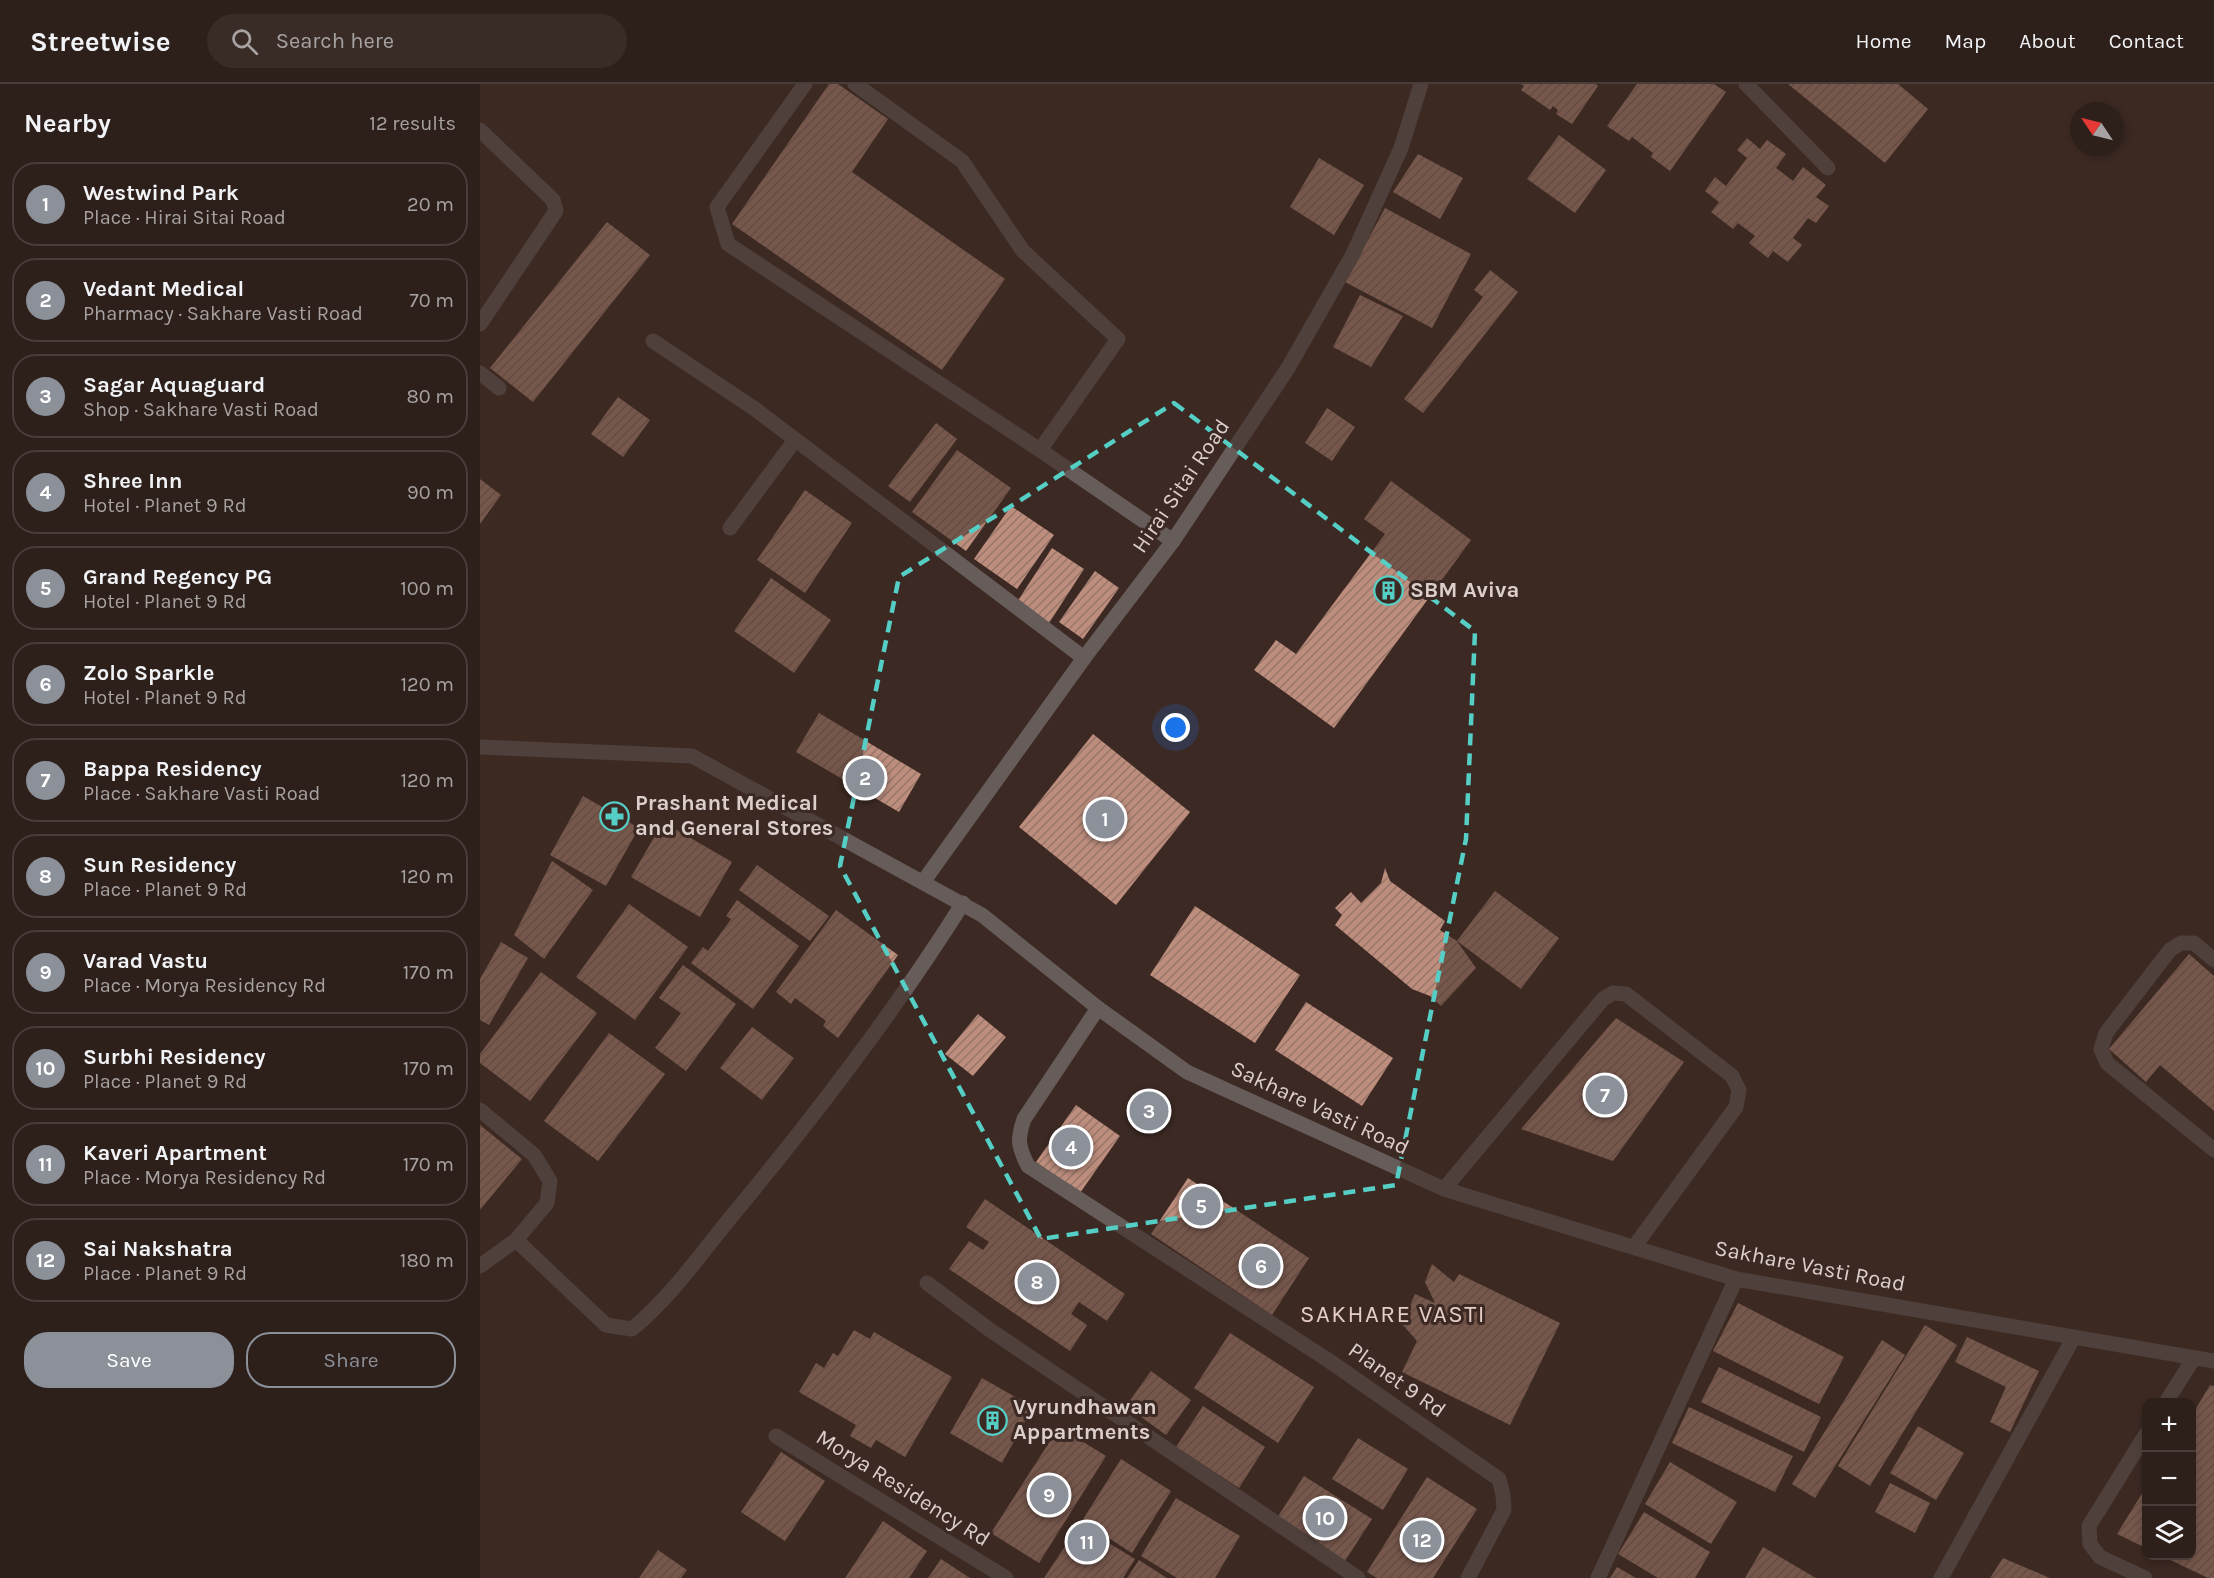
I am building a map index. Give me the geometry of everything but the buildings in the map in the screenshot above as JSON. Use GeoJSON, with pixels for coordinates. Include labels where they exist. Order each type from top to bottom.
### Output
{"type":"FeatureCollection","features":[{"type":"Feature","properties":{"kind":"street"},"geometry":{"type":"LineString","coordinates":[[805,84],[717,207],[728,244],[1040,450],[1173,541]]}},
{"type":"Feature","properties":{"kind":"street"},"geometry":{"type":"LineString","coordinates":[[855,84],[962,161],[1023,250],[1118,339],[1040,450]]}},
{"type":"Feature","properties":{"kind":"street","name":"Hirai Sitai Road"},"geometry":{"type":"LineString","coordinates":[[923,882],[1084,658],[1173,541],[1288,368],[1353,254],[1401,148],[1422,84]]}},
{"type":"Feature","properties":{"kind":"street"},"geometry":{"type":"LineString","coordinates":[[1746,84],[1828,168]]}},
{"type":"Feature","properties":{"kind":"street"},"geometry":{"type":"LineString","coordinates":[[480,130],[553,200],[556,211],[480,324]]}},
{"type":"Feature","properties":{"kind":"street"},"geometry":{"type":"LineString","coordinates":[[654,341],[755,409],[1084,658]]}},
{"type":"Feature","properties":{"kind":"street"},"geometry":{"type":"LineString","coordinates":[[480,374],[499,388]]}},
{"type":"Feature","properties":{"kind":"street"},"geometry":{"type":"LineString","coordinates":[[730,528],[795,440]]}},
{"type":"Feature","properties":{"kind":"street","name":"Sakhare Vasti Road"},"geometry":{"type":"LineString","coordinates":[[480,747],[692,756],[982,915],[1098,1008],[1187,1072],[1444,1189],[1736,1279],[2214,1361]]}},
{"type":"Feature","properties":{"kind":"street"},"geometry":{"type":"LineString","coordinates":[[516,1240],[606,1325],[632,1329],[647,1317],[669,1292],[784,1154],[876,1032],[936,947],[963,903]]}},
{"type":"Feature","properties":{"kind":"street"},"geometry":{"type":"LineString","coordinates":[[2214,960],[2194,943],[2181,943],[2169,950],[2106,1033],[2102,1049],[2107,1063],[2214,1150]]}},
{"type":"Feature","properties":{"kind":"street"},"geometry":{"type":"LineString","coordinates":[[1444,1189],[1603,999],[1613,993],[1626,994],[1732,1076],[1739,1090],[1736,1107],[1634,1247]]}},
{"type":"Feature","properties":{"kind":"street","name":"Planet 9 Rd"},"geometry":{"type":"LineString","coordinates":[[1098,1008],[1024,1119],[1018,1138],[1028,1167],[1328,1360],[1499,1479],[1504,1509],[1468,1578]]}},
{"type":"Feature","properties":{"kind":"street"},"geometry":{"type":"LineString","coordinates":[[480,1110],[534,1155],[550,1180],[547,1203],[516,1240],[485,1265],[480,1266]]}},
{"type":"Feature","properties":{"kind":"street"},"geometry":{"type":"LineString","coordinates":[[1598,1578],[1736,1279]]}},
{"type":"Feature","properties":{"kind":"street"},"geometry":{"type":"LineString","coordinates":[[927,1283],[990,1330],[1359,1578]]}},
{"type":"Feature","properties":{"kind":"street"},"geometry":{"type":"LineString","coordinates":[[1941,1578],[2074,1337]]}},
{"type":"Feature","properties":{"kind":"street"},"geometry":{"type":"LineString","coordinates":[[2169,1398],[2194,1358]]}},
{"type":"Feature","properties":{"kind":"street","name":"Morya Residency Rd"},"geometry":{"type":"LineString","coordinates":[[776,1436],[1006,1578]]}},
{"type":"Feature","properties":{"kind":"street"},"geometry":{"type":"LineString","coordinates":[[2142,1440],[2089,1526],[2090,1544],[2100,1557],[2145,1578]]}},
{"type":"Feature","properties":{"kind":"highlighted area"},"geometry":{"type":"Polygon","coordinates":[[[1174,403],[1475,631],[1466,839],[1396,1185],[1041,1239],[840,866],[899,577],[1174,403]]]}},
{"type":"Feature","properties":{"kind":"place","name":"SBM Aviva"},"geometry":{"type":"Point","coordinates":[1389,590]}},
{"type":"Feature","properties":{"kind":"place","name":"Vedant Medical"},"geometry":{"type":"Point","coordinates":[865,778]}},
{"type":"Feature","properties":{"kind":"place","name":"Prashant Medical and General Stores"},"geometry":{"type":"Point","coordinates":[614,816]}},
{"type":"Feature","properties":{"kind":"place","name":"Westwind Park"},"geometry":{"type":"Point","coordinates":[1105,819]}},
{"type":"Feature","properties":{"kind":"place","name":"Bappa Residency"},"geometry":{"type":"Point","coordinates":[1605,1095]}},
{"type":"Feature","properties":{"kind":"place","name":"Sagar Aquaguard"},"geometry":{"type":"Point","coordinates":[1149,1111]}},
{"type":"Feature","properties":{"kind":"place","name":"Shree Inn"},"geometry":{"type":"Point","coordinates":[1071,1147]}},
{"type":"Feature","properties":{"kind":"place","name":"Grand Regency PG"},"geometry":{"type":"Point","coordinates":[1201,1206]}},
{"type":"Feature","properties":{"kind":"place","name":"Zolo Sparkle"},"geometry":{"type":"Point","coordinates":[1261,1266]}},
{"type":"Feature","properties":{"kind":"place","name":"Sun Residency"},"geometry":{"type":"Point","coordinates":[1037,1282]}},
{"type":"Feature","properties":{"kind":"place","name":"Vyrundhawan Appartments"},"geometry":{"type":"Point","coordinates":[992,1420]}},
{"type":"Feature","properties":{"kind":"place","name":"Varad Vastu"},"geometry":{"type":"Point","coordinates":[1049,1495]}},
{"type":"Feature","properties":{"kind":"place","name":"Surbhi Residency"},"geometry":{"type":"Point","coordinates":[1325,1518]}},
{"type":"Feature","properties":{"kind":"place","name":"Sai Nakshatra"},"geometry":{"type":"Point","coordinates":[1422,1540]}},
{"type":"Feature","properties":{"kind":"place","name":"Kaveri Apartment"},"geometry":{"type":"Point","coordinates":[1087,1542]}},
{"type":"Feature","properties":{"kind":"district","name":"SAKHARE VASTI"},"geometry":{"type":"Point","coordinates":[1393,1314]}}]}
